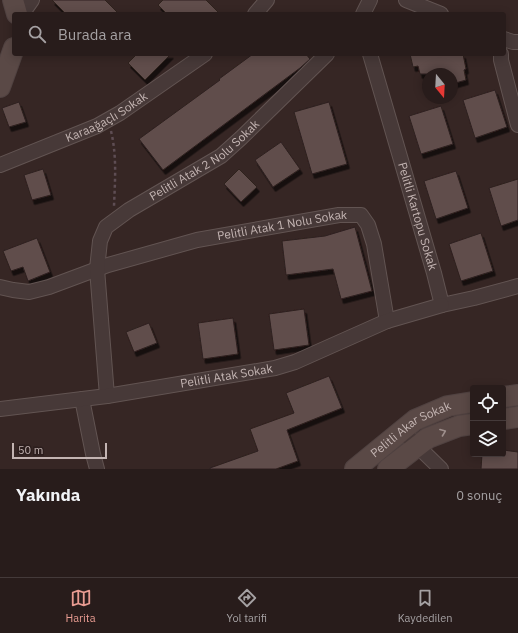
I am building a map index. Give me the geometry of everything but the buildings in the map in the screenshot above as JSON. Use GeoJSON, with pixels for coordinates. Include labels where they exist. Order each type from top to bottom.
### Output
{"type":"FeatureCollection","features":[{"type":"Feature","properties":{"kind":"main road"},"geometry":{"type":"LineString","coordinates":[[13,0],[16,12]]}},
{"type":"Feature","properties":{"kind":"main road"},"geometry":{"type":"LineString","coordinates":[[0,87],[12,54]]}},
{"type":"Feature","properties":{"kind":"main road"},"geometry":{"type":"LineString","coordinates":[[506,397],[518,395]]}},
{"type":"Feature","properties":{"kind":"main road","name":"Pelitli Akar Sokak"},"geometry":{"type":"LineString","coordinates":[[355,469],[415,420],[448,406],[470,402]]}},
{"type":"Feature","properties":{"kind":"main road"},"geometry":{"type":"LineString","coordinates":[[506,418],[518,416]]}},
{"type":"Feature","properties":{"kind":"main road","name":"Pelitli Akar Sokak"},"geometry":{"type":"LineString","coordinates":[[388,469],[428,438],[459,426],[470,424]]}},
{"type":"Feature","properties":{"kind":"street"},"geometry":{"type":"LineString","coordinates":[[23,12],[32,0]]}},
{"type":"Feature","properties":{"kind":"street"},"geometry":{"type":"LineString","coordinates":[[257,12],[267,0]]}},
{"type":"Feature","properties":{"kind":"street"},"geometry":{"type":"LineString","coordinates":[[364,12],[370,0]]}},
{"type":"Feature","properties":{"kind":"street"},"geometry":{"type":"LineString","coordinates":[[406,0],[437,12]]}},
{"type":"Feature","properties":{"kind":"street"},"geometry":{"type":"LineString","coordinates":[[506,40],[518,42]]}},
{"type":"Feature","properties":{"kind":"street","name":"Karaağaçlı Sokak"},"geometry":{"type":"LineString","coordinates":[[0,165],[97,126],[120,113],[202,56]]}},
{"type":"Feature","properties":{"kind":"street","name":"Pelitli Atak 2 Nolu Sokak"},"geometry":{"type":"LineString","coordinates":[[97,269],[100,241],[106,227],[129,210],[221,156],[325,56]]}},
{"type":"Feature","properties":{"kind":"street","name":"Pelitli Kartopu Sokak"},"geometry":{"type":"LineString","coordinates":[[371,56],[442,305]]}},
{"type":"Feature","properties":{"kind":"street"},"geometry":{"type":"LineString","coordinates":[[501,56],[518,125]]}},
{"type":"Feature","properties":{"kind":"street","name":"Pelitli Atak 1 Nolu Sokak"},"geometry":{"type":"LineString","coordinates":[[0,287],[29,292],[49,287],[97,269],[197,240],[339,215],[361,215],[368,225],[374,244],[387,321]]}},
{"type":"Feature","properties":{"kind":"street"},"geometry":{"type":"LineString","coordinates":[[97,269],[108,396]]}},
{"type":"Feature","properties":{"kind":"street"},"geometry":{"type":"LineString","coordinates":[[442,305],[518,286]]}},
{"type":"Feature","properties":{"kind":"street","name":"Pelitli Atak Sokak"},"geometry":{"type":"LineString","coordinates":[[0,409],[108,396],[275,368],[296,362],[387,321],[442,305]]}},
{"type":"Feature","properties":{"kind":"street"},"geometry":{"type":"LineString","coordinates":[[82,399],[91,448],[97,469]]}},
{"type":"Feature","properties":{"kind":"street"},"geometry":{"type":"LineString","coordinates":[[401,430],[441,469]]}},
{"type":"Feature","properties":{"kind":"path"},"geometry":{"type":"LineString","coordinates":[[109,119],[114,143],[116,171],[113,222]]}}]}
